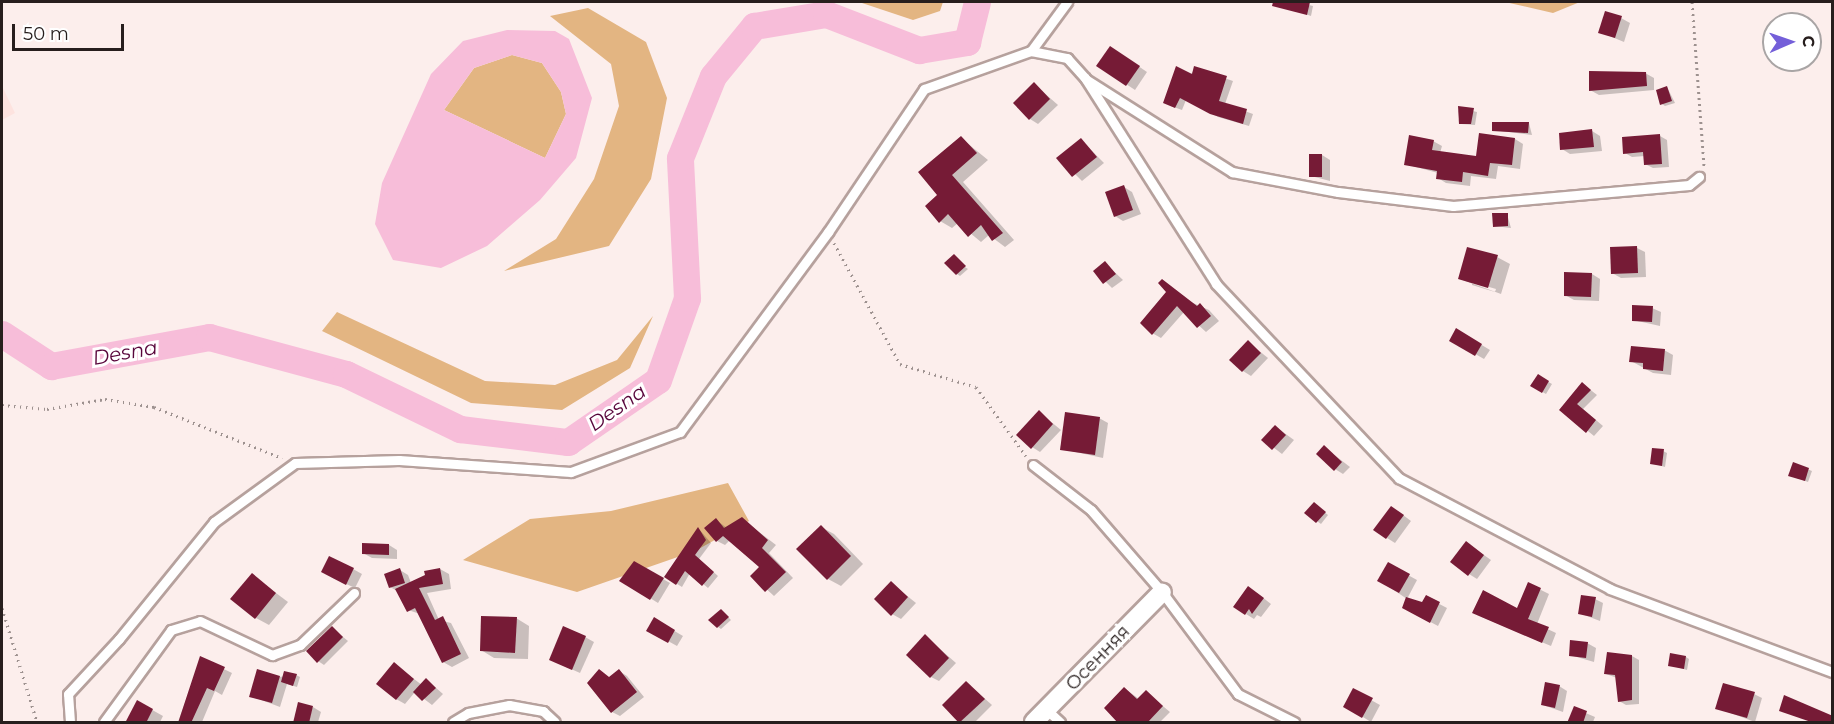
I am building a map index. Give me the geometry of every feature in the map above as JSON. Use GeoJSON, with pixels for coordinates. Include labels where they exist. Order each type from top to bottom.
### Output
{"type":"FeatureCollection","features":[{"type":"Feature","properties":{"kind":"street","name":"Осенняя"},"geometry":{"type":"LineString","coordinates":[[1047,718],[1162,592]]}},
{"type":"Feature","properties":{"kind":"lane"},"geometry":{"type":"LineString","coordinates":[[1031,51],[1067,2]]}},
{"type":"Feature","properties":{"kind":"lane"},"geometry":{"type":"LineString","coordinates":[[70,723],[68,694],[119,639],[214,522],[295,463],[399,460],[571,472],[680,432],[828,232],[924,89],[1031,51],[1067,58],[1085,78],[1216,284],[1399,478],[1610,589],[1833,672]]}},
{"type":"Feature","properties":{"kind":"lane"},"geometry":{"type":"LineString","coordinates":[[1085,78],[1232,172],[1338,192],[1453,206],[1689,185],[1700,177]]}},
{"type":"Feature","properties":{"kind":"lane"},"geometry":{"type":"LineString","coordinates":[[1033,465],[1091,510],[1162,592],[1238,694],[1294,723]]}},
{"type":"Feature","properties":{"kind":"lane"},"geometry":{"type":"LineString","coordinates":[[104,723],[171,630],[200,621],[272,655],[300,645],[354,593]]}},
{"type":"Feature","properties":{"kind":"lane"},"geometry":{"type":"LineString","coordinates":[[453,723],[468,713],[509,705],[543,711],[555,723]]}},
{"type":"Feature","properties":{"kind":"path"},"geometry":{"type":"LineString","coordinates":[[1692,2],[1693,52],[1706,163],[1700,177]]}},
{"type":"Feature","properties":{"kind":"path"},"geometry":{"type":"LineString","coordinates":[[828,232],[900,364],[976,387],[1033,465]]}},
{"type":"Feature","properties":{"kind":"path"},"geometry":{"type":"LineString","coordinates":[[2,405],[47,408],[105,399],[154,407],[295,463]]}},
{"type":"Feature","properties":{"kind":"path"},"geometry":{"type":"LineString","coordinates":[[2,608],[37,723]]}},
{"type":"Feature","properties":{"kind":"shaded area"},"geometry":{"type":"Polygon","coordinates":[[[859,2],[943,2],[940,11],[913,20],[859,2]]]}},
{"type":"Feature","properties":{"kind":"shaded area"},"geometry":{"type":"Polygon","coordinates":[[[1505,2],[1580,2],[1553,13],[1505,2]]]}},
{"type":"Feature","properties":{"kind":"shaded area"},"geometry":{"type":"Polygon","coordinates":[[[588,8],[646,42],[667,98],[651,179],[609,246],[504,271],[556,239],[594,179],[619,106],[611,64],[550,16],[588,8]]]}},
{"type":"Feature","properties":{"kind":"shaded area"},"geometry":{"type":"Polygon","coordinates":[[[507,30],[555,31],[569,39],[592,98],[576,158],[540,200],[487,246],[441,268],[393,260],[375,224],[382,183],[431,74],[463,41],[507,30]],[[512,55],[474,68],[444,110],[545,158],[566,114],[561,92],[542,63],[512,55]]]}},
{"type":"Feature","properties":{"kind":"shaded area"},"geometry":{"type":"Polygon","coordinates":[[[512,55],[542,63],[561,92],[566,114],[545,158],[444,110],[474,68],[512,55]]]}},
{"type":"Feature","properties":{"kind":"shaded area"},"geometry":{"type":"Polygon","coordinates":[[[2,86],[15,113],[2,120],[2,86]]]}},
{"type":"Feature","properties":{"kind":"shaded area"},"geometry":{"type":"Polygon","coordinates":[[[337,312],[485,381],[555,385],[617,360],[653,316],[630,368],[562,410],[471,403],[322,331],[337,312]]]}},
{"type":"Feature","properties":{"kind":"shaded area"},"geometry":{"type":"Polygon","coordinates":[[[728,483],[749,521],[695,551],[577,592],[463,560],[530,519],[611,511],[728,483]]]}},
{"type":"Feature","properties":{"kind":"building"},"geometry":{"type":"Polygon","coordinates":[[[1273,2],[1310,2],[1307,15],[1272,6],[1273,2]]]}},
{"type":"Feature","properties":{"kind":"building"},"geometry":{"type":"Polygon","coordinates":[[[1605,11],[1622,16],[1615,38],[1598,33],[1605,11]]]}},
{"type":"Feature","properties":{"kind":"building"},"geometry":{"type":"Polygon","coordinates":[[[1110,46],[1140,66],[1126,86],[1096,66],[1110,46]]]}},
{"type":"Feature","properties":{"kind":"building"},"geometry":{"type":"Polygon","coordinates":[[[1176,66],[1192,74],[1194,66],[1227,76],[1219,101],[1247,109],[1243,124],[1210,114],[1180,98],[1175,108],[1163,103],[1176,66]]]}},
{"type":"Feature","properties":{"kind":"building"},"geometry":{"type":"Polygon","coordinates":[[[1589,71],[1646,72],[1647,86],[1589,91],[1589,71]]]}},
{"type":"Feature","properties":{"kind":"building"},"geometry":{"type":"Polygon","coordinates":[[[1034,82],[1050,99],[1029,120],[1013,103],[1034,82]]]}},
{"type":"Feature","properties":{"kind":"building"},"geometry":{"type":"Polygon","coordinates":[[[1667,86],[1672,101],[1660,105],[1656,90],[1667,86]]]}},
{"type":"Feature","properties":{"kind":"building"},"geometry":{"type":"Polygon","coordinates":[[[1458,106],[1474,108],[1471,124],[1459,124],[1458,106]]]}},
{"type":"Feature","properties":{"kind":"building"},"geometry":{"type":"Polygon","coordinates":[[[1492,122],[1529,122],[1528,133],[1492,131],[1492,122]]]}},
{"type":"Feature","properties":{"kind":"building"},"geometry":{"type":"Polygon","coordinates":[[[1592,129],[1594,147],[1560,150],[1559,133],[1592,129]]]}},
{"type":"Feature","properties":{"kind":"building"},"geometry":{"type":"Polygon","coordinates":[[[1479,133],[1515,138],[1512,165],[1490,163],[1488,176],[1463,172],[1462,182],[1436,179],[1437,171],[1404,165],[1409,135],[1434,140],[1432,150],[1476,156],[1479,133]]]}},
{"type":"Feature","properties":{"kind":"building"},"geometry":{"type":"Polygon","coordinates":[[[1660,134],[1662,164],[1644,165],[1643,152],[1623,154],[1622,137],[1660,134]]]}},
{"type":"Feature","properties":{"kind":"building"},"geometry":{"type":"Polygon","coordinates":[[[961,136],[977,153],[952,175],[1003,233],[992,241],[981,225],[968,237],[948,214],[939,223],[925,206],[937,195],[918,172],[961,136]]]}},
{"type":"Feature","properties":{"kind":"building"},"geometry":{"type":"Polygon","coordinates":[[[1081,138],[1097,157],[1072,177],[1056,158],[1081,138]]]}},
{"type":"Feature","properties":{"kind":"building"},"geometry":{"type":"Polygon","coordinates":[[[1309,154],[1322,154],[1322,177],[1309,177],[1309,154]]]}},
{"type":"Feature","properties":{"kind":"building"},"geometry":{"type":"Polygon","coordinates":[[[1124,185],[1133,210],[1114,217],[1105,192],[1124,185]]]}},
{"type":"Feature","properties":{"kind":"building"},"geometry":{"type":"Polygon","coordinates":[[[1492,213],[1508,213],[1508,226],[1493,227],[1492,213]]]}},
{"type":"Feature","properties":{"kind":"building"},"geometry":{"type":"Polygon","coordinates":[[[1637,246],[1638,273],[1611,274],[1610,247],[1637,246]]]}},
{"type":"Feature","properties":{"kind":"building"},"geometry":{"type":"Polygon","coordinates":[[[1467,247],[1498,255],[1488,288],[1458,279],[1467,247]]]}},
{"type":"Feature","properties":{"kind":"building"},"geometry":{"type":"Polygon","coordinates":[[[954,254],[966,266],[956,275],[944,263],[954,254]]]}},
{"type":"Feature","properties":{"kind":"building"},"geometry":{"type":"Polygon","coordinates":[[[1105,261],[1116,274],[1103,284],[1093,271],[1105,261]]]}},
{"type":"Feature","properties":{"kind":"building"},"geometry":{"type":"Polygon","coordinates":[[[1564,272],[1592,273],[1591,297],[1564,296],[1564,272]]]}},
{"type":"Feature","properties":{"kind":"building"},"geometry":{"type":"Polygon","coordinates":[[[1162,279],[1197,306],[1200,303],[1211,316],[1197,328],[1177,306],[1152,335],[1140,323],[1166,292],[1158,283],[1162,279]]]}},
{"type":"Feature","properties":{"kind":"building"},"geometry":{"type":"Polygon","coordinates":[[[1632,305],[1653,306],[1652,322],[1632,321],[1632,305]]]}},
{"type":"Feature","properties":{"kind":"building"},"geometry":{"type":"Polygon","coordinates":[[[1456,328],[1482,344],[1475,356],[1449,341],[1456,328]]]}},
{"type":"Feature","properties":{"kind":"building"},"geometry":{"type":"Polygon","coordinates":[[[1248,340],[1261,353],[1242,372],[1229,360],[1248,340]]]}},
{"type":"Feature","properties":{"kind":"building"},"geometry":{"type":"Polygon","coordinates":[[[1631,346],[1665,349],[1663,371],[1643,369],[1643,363],[1629,362],[1631,346]]]}},
{"type":"Feature","properties":{"kind":"building"},"geometry":{"type":"Polygon","coordinates":[[[1538,374],[1549,381],[1542,393],[1530,386],[1538,374]]]}},
{"type":"Feature","properties":{"kind":"building"},"geometry":{"type":"Polygon","coordinates":[[[1582,382],[1591,390],[1577,404],[1596,420],[1586,433],[1559,410],[1582,382]]]}},
{"type":"Feature","properties":{"kind":"building"},"geometry":{"type":"Polygon","coordinates":[[[1039,410],[1053,424],[1031,449],[1016,435],[1039,410]]]}},
{"type":"Feature","properties":{"kind":"building"},"geometry":{"type":"Polygon","coordinates":[[[1065,412],[1100,417],[1095,455],[1060,450],[1065,412]]]}},
{"type":"Feature","properties":{"kind":"building"},"geometry":{"type":"Polygon","coordinates":[[[1275,425],[1286,435],[1272,450],[1261,440],[1275,425]]]}},
{"type":"Feature","properties":{"kind":"building"},"geometry":{"type":"Polygon","coordinates":[[[1324,445],[1342,462],[1334,471],[1316,454],[1324,445]]]}},
{"type":"Feature","properties":{"kind":"building"},"geometry":{"type":"Polygon","coordinates":[[[1652,448],[1664,449],[1662,466],[1650,464],[1652,448]]]}},
{"type":"Feature","properties":{"kind":"building"},"geometry":{"type":"Polygon","coordinates":[[[1793,462],[1809,468],[1805,481],[1788,476],[1793,462]]]}},
{"type":"Feature","properties":{"kind":"building"},"geometry":{"type":"Polygon","coordinates":[[[1314,502],[1326,512],[1316,523],[1304,513],[1314,502]]]}},
{"type":"Feature","properties":{"kind":"building"},"geometry":{"type":"Polygon","coordinates":[[[1391,506],[1404,515],[1386,539],[1373,530],[1391,506]]]}},
{"type":"Feature","properties":{"kind":"building"},"geometry":{"type":"Polygon","coordinates":[[[742,517],[768,540],[762,548],[786,572],[765,592],[750,576],[759,567],[723,536],[716,542],[704,528],[716,518],[724,528],[742,517]]]}},
{"type":"Feature","properties":{"kind":"building"},"geometry":{"type":"Polygon","coordinates":[[[821,525],[851,556],[827,580],[796,549],[821,525]]]}},
{"type":"Feature","properties":{"kind":"building"},"geometry":{"type":"Polygon","coordinates":[[[698,527],[706,540],[695,555],[714,572],[702,586],[685,571],[676,585],[664,577],[698,527]]]}},
{"type":"Feature","properties":{"kind":"building"},"geometry":{"type":"Polygon","coordinates":[[[1466,541],[1484,555],[1468,576],[1450,562],[1466,541]]]}},
{"type":"Feature","properties":{"kind":"building"},"geometry":{"type":"Polygon","coordinates":[[[362,543],[389,544],[389,555],[362,554],[362,543]]]}},
{"type":"Feature","properties":{"kind":"building"},"geometry":{"type":"Polygon","coordinates":[[[329,556],[354,568],[346,585],[321,572],[329,556]]]}},
{"type":"Feature","properties":{"kind":"building"},"geometry":{"type":"Polygon","coordinates":[[[634,561],[664,578],[650,600],[619,581],[634,561]]]}},
{"type":"Feature","properties":{"kind":"building"},"geometry":{"type":"Polygon","coordinates":[[[1388,562],[1410,574],[1399,593],[1377,581],[1388,562]]]}},
{"type":"Feature","properties":{"kind":"building"},"geometry":{"type":"Polygon","coordinates":[[[400,568],[405,583],[389,588],[384,574],[400,568]]]}},
{"type":"Feature","properties":{"kind":"building"},"geometry":{"type":"Polygon","coordinates":[[[440,568],[443,584],[419,588],[435,620],[443,616],[461,654],[442,663],[415,608],[407,612],[395,589],[425,575],[424,571],[440,568]]]}},
{"type":"Feature","properties":{"kind":"building"},"geometry":{"type":"Polygon","coordinates":[[[252,573],[276,593],[255,619],[230,599],[252,573]]]}},
{"type":"Feature","properties":{"kind":"building"},"geometry":{"type":"Polygon","coordinates":[[[891,581],[908,597],[891,616],[874,599],[891,581]]]}},
{"type":"Feature","properties":{"kind":"building"},"geometry":{"type":"Polygon","coordinates":[[[1528,582],[1541,588],[1528,619],[1549,627],[1542,643],[1472,613],[1483,590],[1517,608],[1528,582]]]}},
{"type":"Feature","properties":{"kind":"building"},"geometry":{"type":"Polygon","coordinates":[[[1248,586],[1264,598],[1252,614],[1249,609],[1245,615],[1233,607],[1248,586]]]}},
{"type":"Feature","properties":{"kind":"building"},"geometry":{"type":"Polygon","coordinates":[[[1426,595],[1440,602],[1430,623],[1402,608],[1406,597],[1422,602],[1426,595]]]}},
{"type":"Feature","properties":{"kind":"building"},"geometry":{"type":"Polygon","coordinates":[[[1581,595],[1596,597],[1592,617],[1578,614],[1581,595]]]}},
{"type":"Feature","properties":{"kind":"building"},"geometry":{"type":"Polygon","coordinates":[[[721,609],[729,617],[717,628],[708,620],[721,609]]]}},
{"type":"Feature","properties":{"kind":"building"},"geometry":{"type":"Polygon","coordinates":[[[481,616],[517,617],[515,653],[480,651],[481,616]]]}},
{"type":"Feature","properties":{"kind":"building"},"geometry":{"type":"Polygon","coordinates":[[[654,617],[675,630],[668,643],[646,631],[654,617]]]}},
{"type":"Feature","properties":{"kind":"building"},"geometry":{"type":"Polygon","coordinates":[[[332,626],[343,637],[317,663],[306,651],[332,626]]]}},
{"type":"Feature","properties":{"kind":"building"},"geometry":{"type":"Polygon","coordinates":[[[563,626],[586,636],[572,670],[549,660],[563,626]]]}},
{"type":"Feature","properties":{"kind":"building"},"geometry":{"type":"Polygon","coordinates":[[[925,634],[949,658],[930,678],[906,655],[925,634]]]}},
{"type":"Feature","properties":{"kind":"building"},"geometry":{"type":"Polygon","coordinates":[[[1570,640],[1588,642],[1586,658],[1569,656],[1570,640]]]}},
{"type":"Feature","properties":{"kind":"building"},"geometry":{"type":"Polygon","coordinates":[[[1607,652],[1632,655],[1632,700],[1618,702],[1615,675],[1604,674],[1607,652]]]}},
{"type":"Feature","properties":{"kind":"building"},"geometry":{"type":"Polygon","coordinates":[[[1670,653],[1686,656],[1684,669],[1668,666],[1670,653]]]}},
{"type":"Feature","properties":{"kind":"building"},"geometry":{"type":"Polygon","coordinates":[[[200,656],[225,667],[214,691],[207,688],[191,723],[178,723],[200,656]]]}},
{"type":"Feature","properties":{"kind":"building"},"geometry":{"type":"Polygon","coordinates":[[[394,662],[414,679],[396,700],[376,684],[394,662]]]}},
{"type":"Feature","properties":{"kind":"building"},"geometry":{"type":"Polygon","coordinates":[[[257,669],[280,676],[272,703],[249,697],[257,669]]]}},
{"type":"Feature","properties":{"kind":"building"},"geometry":{"type":"Polygon","coordinates":[[[599,669],[609,677],[619,669],[637,692],[611,713],[587,683],[599,669]]]}},
{"type":"Feature","properties":{"kind":"building"},"geometry":{"type":"Polygon","coordinates":[[[284,671],[297,674],[293,686],[281,682],[284,671]]]}},
{"type":"Feature","properties":{"kind":"building"},"geometry":{"type":"Polygon","coordinates":[[[426,678],[436,688],[422,701],[413,692],[426,678]]]}},
{"type":"Feature","properties":{"kind":"building"},"geometry":{"type":"Polygon","coordinates":[[[966,681],[985,699],[959,723],[942,705],[966,681]]]}},
{"type":"Feature","properties":{"kind":"building"},"geometry":{"type":"Polygon","coordinates":[[[1545,682],[1560,685],[1555,708],[1541,705],[1545,682]]]}},
{"type":"Feature","properties":{"kind":"building"},"geometry":{"type":"Polygon","coordinates":[[[1723,683],[1755,692],[1747,718],[1715,709],[1723,683]]]}},
{"type":"Feature","properties":{"kind":"building"},"geometry":{"type":"Polygon","coordinates":[[[1124,687],[1137,699],[1146,690],[1163,706],[1147,723],[1118,723],[1104,708],[1124,687]]]}},
{"type":"Feature","properties":{"kind":"building"},"geometry":{"type":"Polygon","coordinates":[[[1353,688],[1373,698],[1362,718],[1343,707],[1353,688]]]}},
{"type":"Feature","properties":{"kind":"building"},"geometry":{"type":"Polygon","coordinates":[[[1784,695],[1833,716],[1833,723],[1814,723],[1779,711],[1784,695]]]}},
{"type":"Feature","properties":{"kind":"building"},"geometry":{"type":"Polygon","coordinates":[[[137,700],[153,709],[146,723],[125,723],[137,700]]]}},
{"type":"Feature","properties":{"kind":"building"},"geometry":{"type":"Polygon","coordinates":[[[298,702],[313,706],[309,723],[293,723],[298,702]]]}},
{"type":"Feature","properties":{"kind":"building"},"geometry":{"type":"Polygon","coordinates":[[[1574,706],[1587,711],[1583,723],[1567,723],[1574,706]]]}},
{"type":"Feature","properties":{"kind":"waterway","name":"Desna"},"geometry":{"type":"LineString","coordinates":[[2,334],[51,366],[209,337],[346,374],[460,429],[568,442],[658,380],[687,298],[680,158],[713,76],[754,26],[826,14],[919,50],[967,42],[977,2]]}}]}
